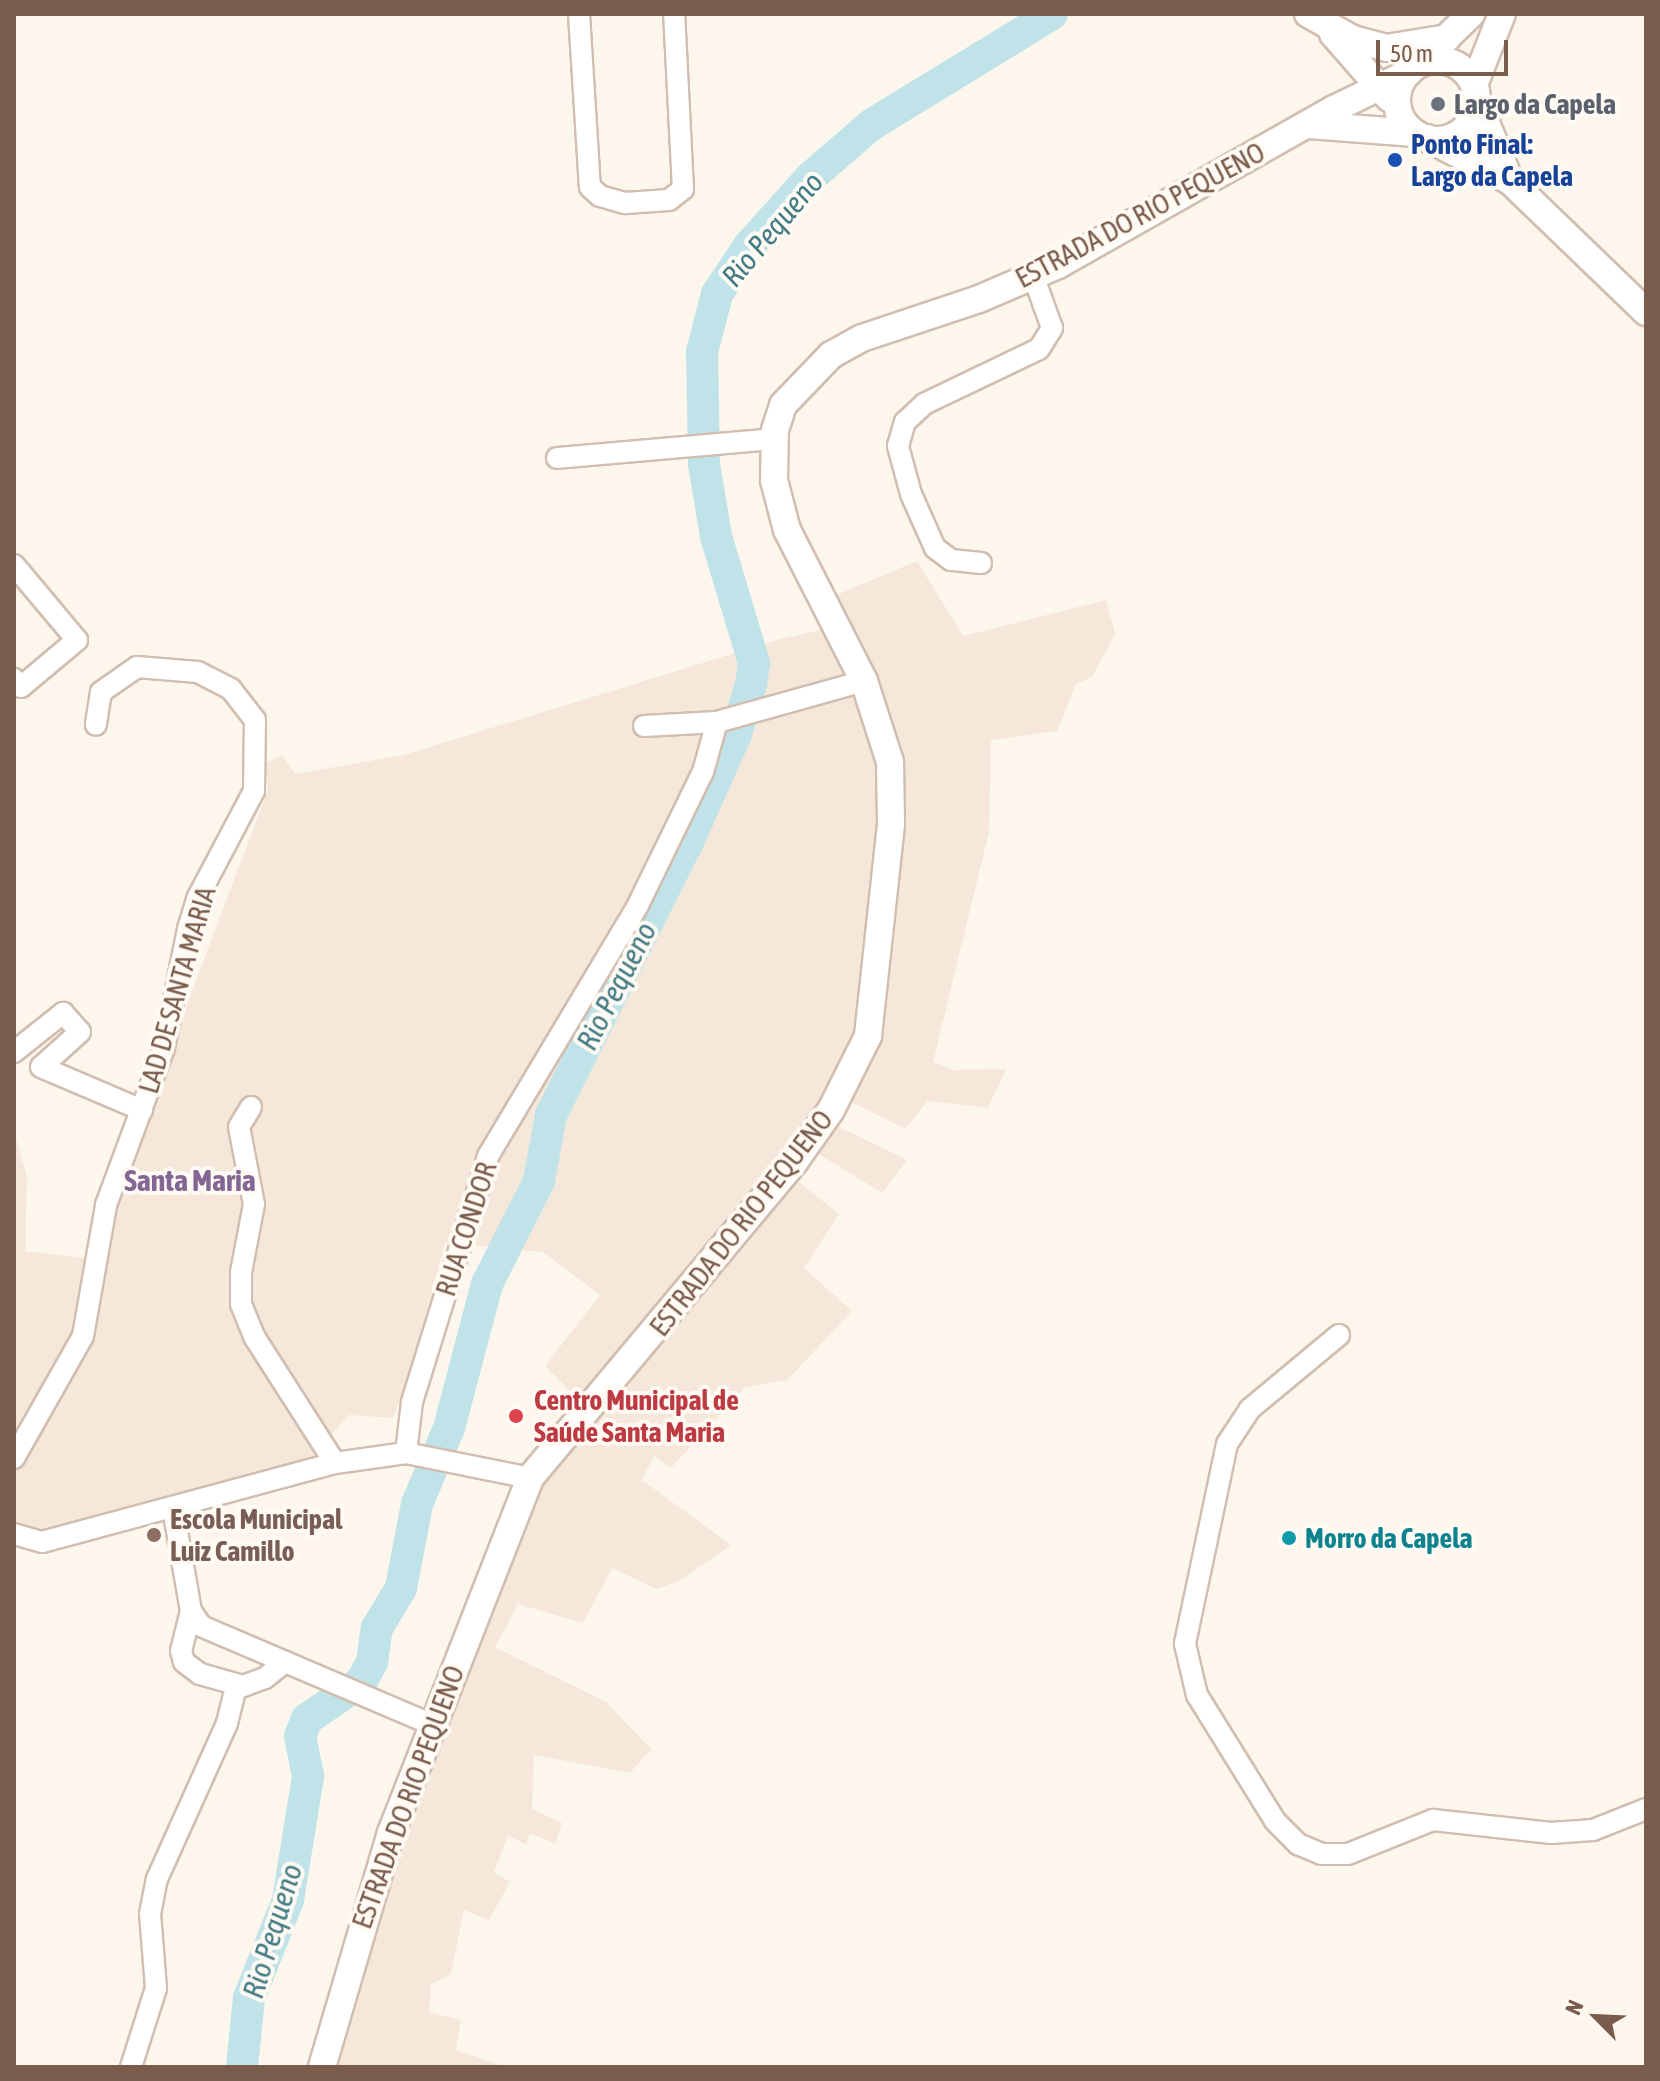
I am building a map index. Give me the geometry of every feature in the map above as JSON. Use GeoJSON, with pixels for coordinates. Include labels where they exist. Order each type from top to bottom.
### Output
{"type":"FeatureCollection","features":[{"type":"Feature","properties":{"kind":"street"},"geometry":{"type":"LineString","coordinates":[[579,14],[590,187],[600,196],[625,203],[669,200],[683,189],[674,14]]}},
{"type":"Feature","properties":{"kind":"street"},"geometry":{"type":"LineString","coordinates":[[1399,111],[1398,91],[1426,56],[1471,14]]}},
{"type":"Feature","properties":{"kind":"street"},"geometry":{"type":"LineString","coordinates":[[1305,126],[1421,136],[1461,132],[1502,14]]}},
{"type":"Feature","properties":{"kind":"street"},"geometry":{"type":"LineString","coordinates":[[1317,20],[1369,44],[1426,56],[1465,71],[1510,181]]}},
{"type":"Feature","properties":{"kind":"street"},"geometry":{"type":"LineString","coordinates":[[1317,20],[1352,54],[1421,136],[1510,181],[1646,312]]}},
{"type":"Feature","properties":{"kind":"street"},"geometry":{"type":"LineString","coordinates":[[1334,109],[1347,83],[1352,54]]}},
{"type":"Feature","properties":{"kind":"street","name":"ESTRADA DO RIO PEQUENO"},"geometry":{"type":"LineString","coordinates":[[322,2067],[347,1968],[431,1724],[530,1478],[727,1248],[831,1110],[856,1066],[868,1036],[891,824],[890,762],[864,681],[787,530],[774,480],[774,439],[783,405],[831,355],[862,338],[1033,275],[1379,86],[1426,56]]}},
{"type":"Feature","properties":{"kind":"street"},"geometry":{"type":"LineString","coordinates":[[981,563],[951,560],[935,548],[911,494],[898,446],[905,422],[924,404],[1039,349],[1052,328],[1033,275]]}},
{"type":"Feature","properties":{"kind":"street"},"geometry":{"type":"LineString","coordinates":[[557,458],[674,451],[774,439]]}},
{"type":"Feature","properties":{"kind":"street"},"geometry":{"type":"LineString","coordinates":[[14,565],[77,640],[18,683]]}},
{"type":"Feature","properties":{"kind":"street","name":"LAD DE SANTA MARIA"},"geometry":{"type":"LineString","coordinates":[[14,1458],[83,1336],[106,1205],[172,1018],[198,897],[254,791],[258,742],[255,720],[231,689],[198,672],[137,667],[101,692],[96,725]]}},
{"type":"Feature","properties":{"kind":"street"},"geometry":{"type":"LineString","coordinates":[[644,726],[721,721],[864,681]]}},
{"type":"Feature","properties":{"kind":"street","name":"RUA CONDOR"},"geometry":{"type":"LineString","coordinates":[[413,1454],[412,1402],[488,1156],[638,905],[703,772],[721,721]]}},
{"type":"Feature","properties":{"kind":"street"},"geometry":{"type":"LineString","coordinates":[[14,1052],[63,1013],[80,1032],[41,1067],[142,1110]]}},
{"type":"Feature","properties":{"kind":"street"},"geometry":{"type":"LineString","coordinates":[[251,1107],[239,1127],[254,1204],[241,1272],[241,1304],[255,1338],[335,1463]]}},
{"type":"Feature","properties":{"kind":"street"},"geometry":{"type":"LineString","coordinates":[[1339,1335],[1250,1409],[1227,1444],[1185,1644],[1197,1695],[1275,1821],[1298,1844],[1321,1854],[1348,1854],[1433,1820],[1551,1833],[1593,1830],[1646,1809]]}},
{"type":"Feature","properties":{"kind":"street"},"geometry":{"type":"LineString","coordinates":[[14,1534],[42,1542],[335,1463],[413,1454],[530,1478]]}},
{"type":"Feature","properties":{"kind":"street"},"geometry":{"type":"LineString","coordinates":[[173,1508],[191,1611],[206,1630],[431,1724]]}},
{"type":"Feature","properties":{"kind":"street"},"geometry":{"type":"LineString","coordinates":[[191,1611],[181,1635],[184,1662],[200,1674],[236,1686],[265,1678],[285,1662]]}},
{"type":"Feature","properties":{"kind":"street"},"geometry":{"type":"LineString","coordinates":[[131,2067],[155,1996],[150,1914],[157,1879],[227,1723],[236,1686]]}},
{"type":"Feature","properties":{"kind":"shaded area","name":"Santa Maria"},"geometry":{"type":"Polygon","coordinates":[[[917,561],[963,636],[1106,600],[1115,634],[1092,677],[1076,684],[1057,731],[991,740],[989,832],[933,1062],[953,1070],[1006,1069],[988,1108],[928,1101],[905,1129],[837,1095],[823,1119],[907,1160],[882,1193],[809,1148],[791,1176],[839,1214],[804,1268],[852,1311],[787,1380],[745,1387],[671,1468],[654,1456],[642,1480],[731,1545],[679,1581],[657,1589],[612,1568],[583,1623],[518,1604],[495,1647],[606,1702],[651,1749],[630,1773],[534,1755],[532,1809],[562,1823],[555,1844],[530,1833],[526,1845],[508,1835],[494,1872],[510,1882],[489,1920],[464,1910],[451,1974],[431,1984],[429,2012],[461,2020],[456,2050],[506,2067],[333,2067],[385,1871],[531,1491],[590,1411],[545,1366],[600,1295],[543,1252],[445,1243],[413,1364],[393,1418],[349,1415],[321,1446],[326,1460],[123,1507],[14,1544],[14,1131],[27,1177],[25,1251],[91,1259],[268,790],[266,763],[282,755],[295,774],[404,755],[777,640],[850,623],[834,596],[917,561]]]}},
{"type":"Feature","properties":{"kind":"waterway","name":"Rio Pequeno"},"geometry":{"type":"LineString","coordinates":[[242,2067],[249,1998],[288,1900],[308,1776],[300,1736],[307,1719],[361,1682],[372,1662],[377,1628],[401,1588],[417,1504],[449,1428],[487,1284],[539,1181],[551,1115],[687,844],[736,734],[751,684],[754,663],[716,536],[704,464],[702,352],[717,294],[749,246],[811,177],[871,125],[1052,14]]}},
{"type":"Feature","properties":{"kind":"place","name":"Largo da Capela"},"geometry":{"type":"Point","coordinates":[1438,104]}},
{"type":"Feature","properties":{"kind":"place","name":"Ponto Final: Largo da Capela"},"geometry":{"type":"Point","coordinates":[1395,160]}},
{"type":"Feature","properties":{"kind":"place","name":"Centro Municipal de Saúde Santa Maria"},"geometry":{"type":"Point","coordinates":[516,1416]}},
{"type":"Feature","properties":{"kind":"place","name":"Escola Municipal Luiz Camillo"},"geometry":{"type":"Point","coordinates":[154,1535]}},
{"type":"Feature","properties":{"kind":"place","name":"Morro da Capela"},"geometry":{"type":"Point","coordinates":[1289,1538]}},
{"type":"Feature","properties":{"kind":"district","name":"Santa Maria"},"geometry":{"type":"Point","coordinates":[190,1180]}}]}
